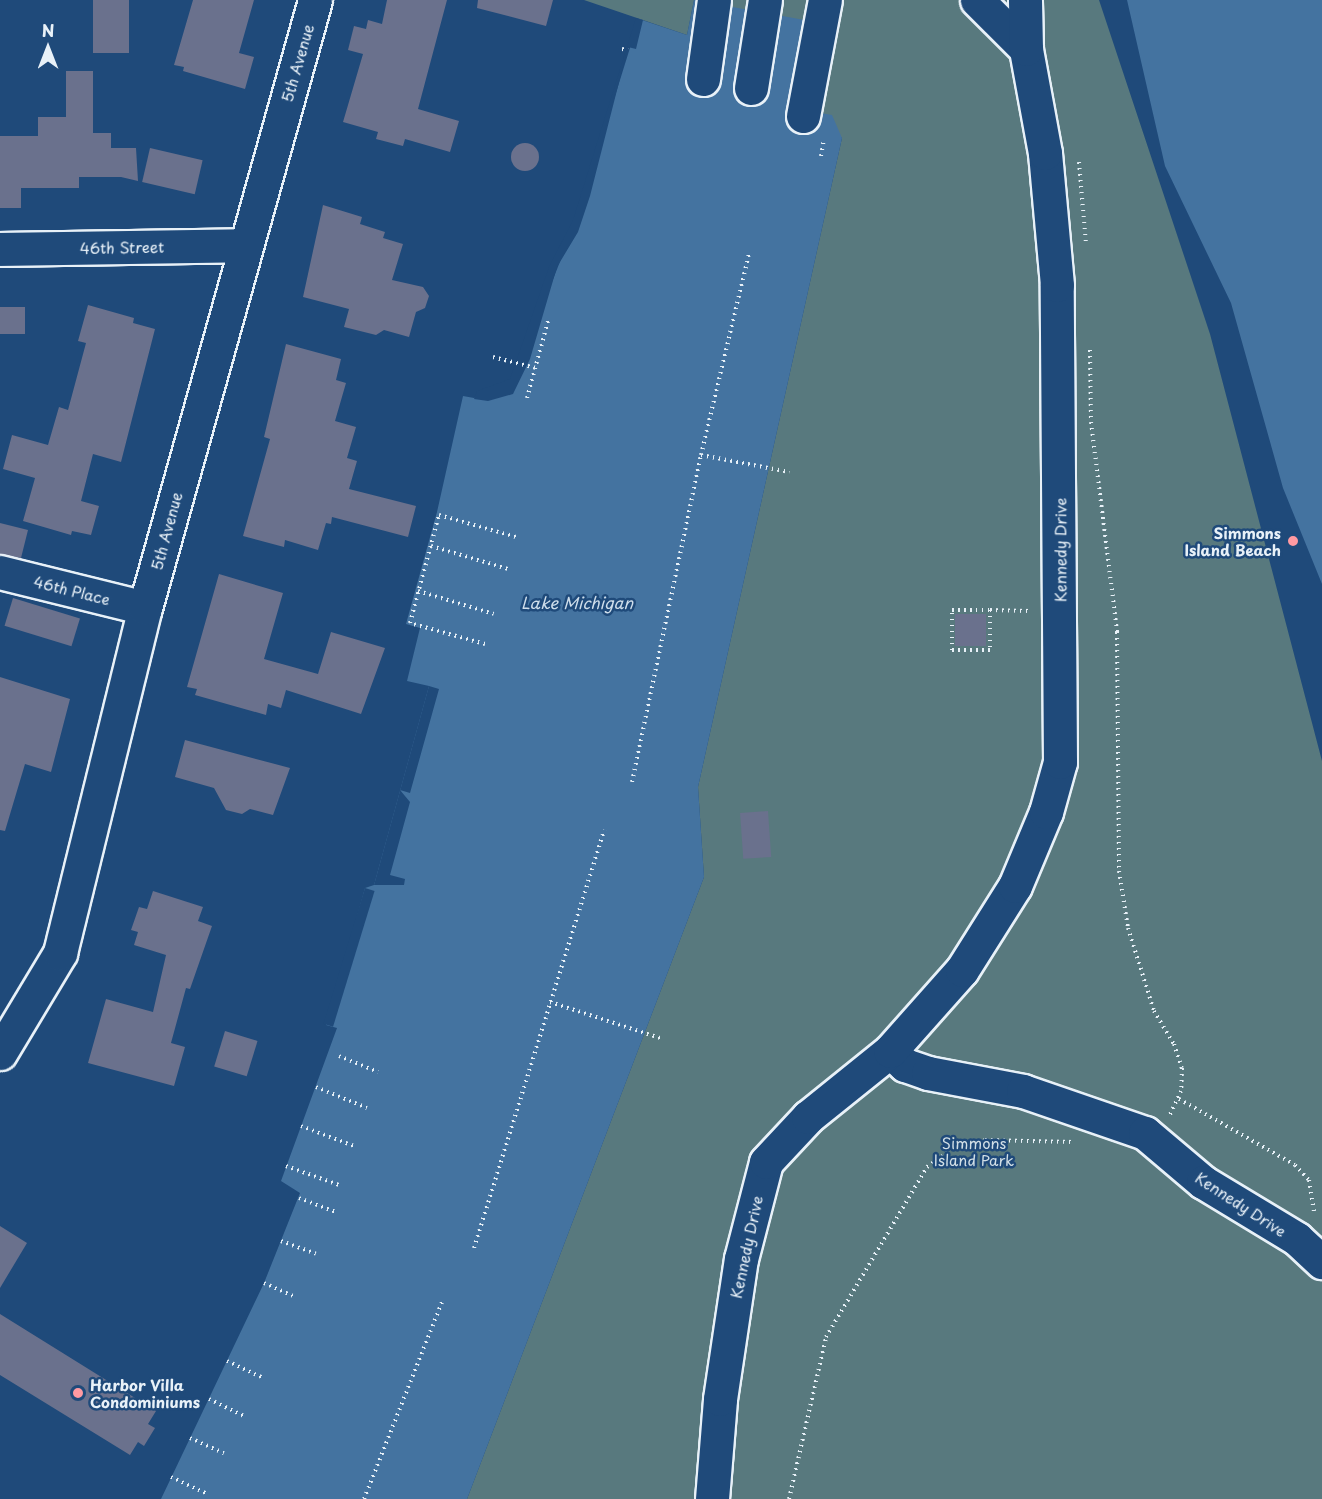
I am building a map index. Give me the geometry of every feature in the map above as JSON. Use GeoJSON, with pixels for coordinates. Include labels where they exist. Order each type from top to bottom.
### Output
{"type":"FeatureCollection","features":[{"type":"Feature","properties":{"kind":"street","name":"5th Avenue"},"geometry":{"type":"LineString","coordinates":[[0,1053],[60,952],[145,608],[243,245],[315,0]]}},
{"type":"Feature","properties":{"kind":"street"},"geometry":{"type":"LineString","coordinates":[[703,79],[714,0]]}},
{"type":"Feature","properties":{"kind":"street"},"geometry":{"type":"LineString","coordinates":[[751,88],[765,0]]}},
{"type":"Feature","properties":{"kind":"street"},"geometry":{"type":"LineString","coordinates":[[803,117],[825,0]]}},
{"type":"Feature","properties":{"kind":"street"},"geometry":{"type":"LineString","coordinates":[[977,0],[1026,50]]}},
{"type":"Feature","properties":{"kind":"street","name":"Kennedy Drive"},"geometry":{"type":"LineString","coordinates":[[712,1499],[720,1399],[741,1259],[766,1162],[808,1117],[890,1051],[962,970],[1016,886],[1046,812],[1060,762],[1057,285],[1045,153],[1026,50],[1025,0]]}},
{"type":"Feature","properties":{"kind":"street","name":"46th Street"},"geometry":{"type":"LineString","coordinates":[[0,249],[243,245]]}},
{"type":"Feature","properties":{"kind":"street","name":"46th Place"},"geometry":{"type":"LineString","coordinates":[[0,572],[145,608]]}},
{"type":"Feature","properties":{"kind":"street","name":"Kennedy Drive"},"geometry":{"type":"LineString","coordinates":[[890,1051],[905,1065],[928,1073],[1023,1091],[1145,1132],[1203,1182],[1310,1229],[1322,1262]]}},
{"type":"Feature","properties":{"kind":"path"},"geometry":{"type":"LineString","coordinates":[[622,48],[627,50]]}},
{"type":"Feature","properties":{"kind":"path"},"geometry":{"type":"LineString","coordinates":[[632,782],[701,454],[749,253]]}},
{"type":"Feature","properties":{"kind":"path"},"geometry":{"type":"LineString","coordinates":[[527,398],[548,321]]}},
{"type":"Feature","properties":{"kind":"path"},"geometry":{"type":"LineString","coordinates":[[493,357],[536,368]]}},
{"type":"Feature","properties":{"kind":"path"},"geometry":{"type":"LineString","coordinates":[[701,454],[789,472]]}},
{"type":"Feature","properties":{"kind":"path"},"geometry":{"type":"LineString","coordinates":[[485,644],[410,623],[431,546],[440,515],[516,537]]}},
{"type":"Feature","properties":{"kind":"path"},"geometry":{"type":"LineString","coordinates":[[431,546],[508,569]]}},
{"type":"Feature","properties":{"kind":"path"},"geometry":{"type":"LineString","coordinates":[[418,591],[494,614]]}},
{"type":"Feature","properties":{"kind":"path"},"geometry":{"type":"LineString","coordinates":[[990,610],[990,650],[952,650],[952,610],[990,610],[1060,612]]}},
{"type":"Feature","properties":{"kind":"path"},"geometry":{"type":"LineString","coordinates":[[474,1248],[604,830]]}},
{"type":"Feature","properties":{"kind":"path"},"geometry":{"type":"LineString","coordinates":[[550,1002],[620,1023],[660,1038]]}},
{"type":"Feature","properties":{"kind":"path"},"geometry":{"type":"LineString","coordinates":[[339,1056],[378,1072]]}},
{"type":"Feature","properties":{"kind":"path"},"geometry":{"type":"LineString","coordinates":[[316,1087],[367,1108]]}},
{"type":"Feature","properties":{"kind":"path"},"geometry":{"type":"LineString","coordinates":[[1179,1100],[1295,1165],[1309,1180],[1312,1212],[1310,1229]]}},
{"type":"Feature","properties":{"kind":"path"},"geometry":{"type":"LineString","coordinates":[[301,1126],[354,1146]]}},
{"type":"Feature","properties":{"kind":"path"},"geometry":{"type":"LineString","coordinates":[[286,1166],[342,1186]]}},
{"type":"Feature","properties":{"kind":"path"},"geometry":{"type":"LineString","coordinates":[[299,1198],[335,1212]]}},
{"type":"Feature","properties":{"kind":"path"},"geometry":{"type":"LineString","coordinates":[[281,1241],[316,1254]]}},
{"type":"Feature","properties":{"kind":"path"},"geometry":{"type":"LineString","coordinates":[[264,1283],[296,1297]]}},
{"type":"Feature","properties":{"kind":"path"},"geometry":{"type":"LineString","coordinates":[[364,1499],[441,1302]]}},
{"type":"Feature","properties":{"kind":"path"},"geometry":{"type":"LineString","coordinates":[[227,1361],[261,1377]]}},
{"type":"Feature","properties":{"kind":"path"},"geometry":{"type":"LineString","coordinates":[[209,1400],[244,1416]]}},
{"type":"Feature","properties":{"kind":"path"},"geometry":{"type":"LineString","coordinates":[[190,1438],[224,1453]]}},
{"type":"Feature","properties":{"kind":"path"},"geometry":{"type":"LineString","coordinates":[[171,1477],[206,1493]]}},
{"type":"Feature","properties":{"kind":"green space"},"geometry":{"type":"Polygon","coordinates":[[[584,0],[694,0],[687,35],[584,0]]]}},
{"type":"Feature","properties":{"kind":"green space","name":"Simmons Island Park"},"geometry":{"type":"Polygon","coordinates":[[[704,0],[1099,0],[1210,334],[1322,761],[1322,1499],[467,1499],[704,877],[698,787],[842,138],[704,0]]]}},
{"type":"Feature","properties":{"kind":"water","name":"Lake Michigan"},"geometry":{"type":"Polygon","coordinates":[[[694,0],[837,26],[821,113],[832,115],[842,138],[698,787],[704,877],[467,1499],[161,1499],[264,1283],[300,1193],[281,1181],[337,1028],[326,1025],[365,888],[374,885],[429,686],[407,681],[420,628],[406,624],[437,512],[463,396],[474,398],[513,381],[576,221],[639,19],[687,35],[694,0]]]}},
{"type":"Feature","properties":{"kind":"water","name":"Simmons Island Beach"},"geometry":{"type":"Polygon","coordinates":[[[1127,0],[1322,0],[1322,584],[1283,488],[1231,303],[1165,166],[1127,0]]]}},
{"type":"Feature","properties":{"kind":"pier"},"geometry":{"type":"Polygon","coordinates":[[[636,18],[643,20],[636,49],[628,47],[590,196],[578,232],[557,267],[530,359],[513,394],[488,401],[474,399],[477,391],[510,379],[549,267],[573,220],[636,18]]]}},
{"type":"Feature","properties":{"kind":"pier"},"geometry":{"type":"Polygon","coordinates":[[[429,686],[439,689],[410,793],[400,790],[429,686]]]}},
{"type":"Feature","properties":{"kind":"pier"},"geometry":{"type":"Polygon","coordinates":[[[400,790],[410,802],[390,875],[405,879],[404,885],[374,885],[400,790]]]}},
{"type":"Feature","properties":{"kind":"pier"},"geometry":{"type":"Polygon","coordinates":[[[365,888],[375,891],[333,1027],[323,1024],[365,888]]]}},
{"type":"Feature","properties":{"kind":"building"},"geometry":{"type":"Polygon","coordinates":[[[93,0],[129,0],[129,53],[93,53],[93,0]]]}},
{"type":"Feature","properties":{"kind":"building"},"geometry":{"type":"Polygon","coordinates":[[[193,0],[254,0],[239,53],[254,57],[245,89],[183,71],[184,67],[174,65],[193,0]]]}},
{"type":"Feature","properties":{"kind":"building"},"geometry":{"type":"Polygon","coordinates":[[[387,0],[447,0],[418,109],[459,121],[450,152],[405,139],[403,146],[376,139],[378,132],[343,122],[363,54],[348,50],[354,26],[366,29],[368,20],[382,24],[387,0]]]}},
{"type":"Feature","properties":{"kind":"building"},"geometry":{"type":"Polygon","coordinates":[[[478,0],[553,0],[546,26],[477,8],[478,0]]]}},
{"type":"Feature","properties":{"kind":"building"},"geometry":{"type":"Polygon","coordinates":[[[66,71],[93,71],[93,133],[111,133],[111,148],[136,148],[138,181],[121,177],[79,177],[79,188],[21,188],[21,208],[0,208],[0,136],[38,136],[38,117],[66,117],[66,71]]]}},
{"type":"Feature","properties":{"kind":"building"},"geometry":{"type":"Polygon","coordinates":[[[525,143],[535,147],[539,157],[535,167],[525,171],[515,167],[511,157],[515,147],[525,143]]]}},
{"type":"Feature","properties":{"kind":"building"},"geometry":{"type":"Polygon","coordinates":[[[150,148],[203,160],[195,194],[142,182],[150,148]]]}},
{"type":"Feature","properties":{"kind":"building"},"geometry":{"type":"Polygon","coordinates":[[[323,205],[362,217],[360,224],[385,232],[383,238],[403,244],[392,280],[423,287],[429,296],[425,308],[416,312],[409,337],[384,330],[376,335],[344,327],[349,309],[303,297],[323,205]]]}},
{"type":"Feature","properties":{"kind":"building"},"geometry":{"type":"Polygon","coordinates":[[[88,305],[134,318],[133,323],[155,329],[121,462],[93,454],[81,501],[99,506],[91,535],[72,531],[71,535],[23,521],[35,478],[3,469],[12,435],[48,445],[59,407],[68,410],[86,343],[78,341],[88,305]]]}},
{"type":"Feature","properties":{"kind":"building"},"geometry":{"type":"Polygon","coordinates":[[[0,307],[25,307],[25,334],[0,334],[0,307]]]}},
{"type":"Feature","properties":{"kind":"building"},"geometry":{"type":"Polygon","coordinates":[[[286,344],[341,359],[336,380],[346,383],[335,421],[356,427],[347,458],[357,461],[349,489],[416,506],[408,537],[332,517],[331,524],[326,523],[318,550],[285,540],[284,547],[243,536],[270,439],[264,437],[286,344]]]}},
{"type":"Feature","properties":{"kind":"building"},"geometry":{"type":"Polygon","coordinates":[[[0,523],[28,530],[21,558],[0,554],[0,523]]]}},
{"type":"Feature","properties":{"kind":"building"},"geometry":{"type":"Polygon","coordinates":[[[219,574],[283,593],[264,659],[318,674],[331,632],[385,648],[361,714],[286,690],[281,708],[268,704],[266,715],[195,695],[197,689],[187,687],[219,574]]]}},
{"type":"Feature","properties":{"kind":"building"},"geometry":{"type":"Polygon","coordinates":[[[13,598],[80,618],[71,646],[5,626],[13,598]]]}},
{"type":"Feature","properties":{"kind":"building"},"geometry":{"type":"Polygon","coordinates":[[[955,614],[986,614],[986,646],[955,646],[955,614]]]}},
{"type":"Feature","properties":{"kind":"building"},"geometry":{"type":"Polygon","coordinates":[[[0,677],[70,699],[51,772],[25,764],[5,831],[0,830],[0,677]]]}},
{"type":"Feature","properties":{"kind":"building"},"geometry":{"type":"Polygon","coordinates":[[[185,740],[290,768],[273,815],[250,809],[242,814],[226,810],[214,788],[175,777],[185,740]]]}},
{"type":"Feature","properties":{"kind":"building"},"geometry":{"type":"Polygon","coordinates":[[[768,811],[771,857],[743,859],[740,813],[768,811]]]}},
{"type":"Feature","properties":{"kind":"building"},"geometry":{"type":"Polygon","coordinates":[[[153,891],[203,907],[198,921],[212,926],[190,989],[186,988],[171,1043],[185,1047],[174,1086],[88,1063],[106,999],[153,1012],[166,955],[134,945],[138,932],[131,930],[139,907],[147,909],[153,891]]]}},
{"type":"Feature","properties":{"kind":"building"},"geometry":{"type":"Polygon","coordinates":[[[225,1031],[258,1041],[247,1076],[214,1066],[225,1031]]]}},
{"type":"Feature","properties":{"kind":"building"},"geometry":{"type":"Polygon","coordinates":[[[0,1226],[27,1243],[0,1288],[0,1226]]]}},
{"type":"Feature","properties":{"kind":"building","name":"Harbor Villa Condominiums"},"geometry":{"type":"Polygon","coordinates":[[[0,1314],[156,1411],[148,1424],[155,1428],[144,1446],[138,1442],[130,1455],[0,1375],[0,1314]]]}},
{"type":"Feature","properties":{"kind":"place","name":"Simmons Island Beach"},"geometry":{"type":"Point","coordinates":[1293,541]}},
{"type":"Feature","properties":{"kind":"place","name":"Harbor Villa Condominiums"},"geometry":{"type":"Point","coordinates":[78,1393]}}]}
